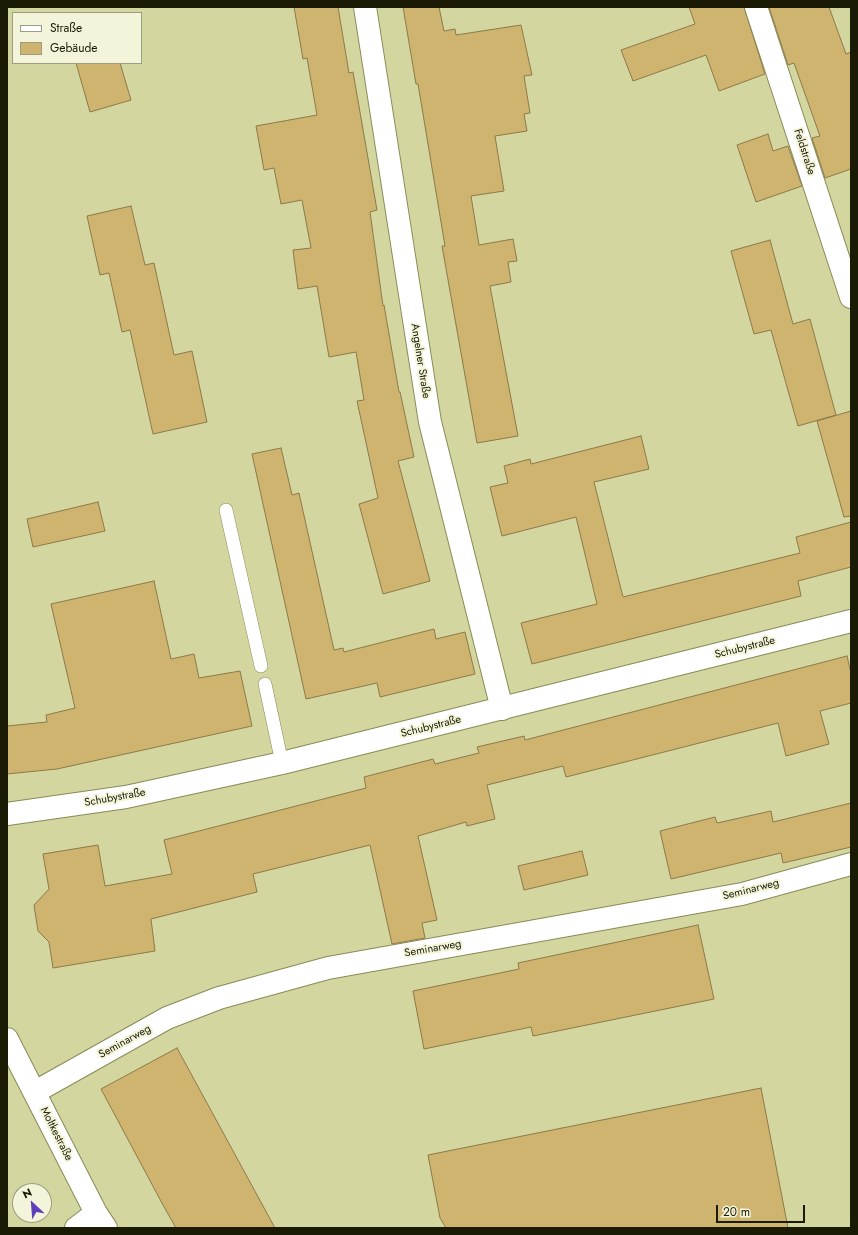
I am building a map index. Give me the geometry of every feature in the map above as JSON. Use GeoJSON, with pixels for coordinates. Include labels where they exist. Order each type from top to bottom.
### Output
{"type":"FeatureCollection","features":[{"type":"Feature","properties":{"kind":"street","name":"Angelner Straße"},"geometry":{"type":"LineString","coordinates":[[365,7],[430,422],[502,709]]}},
{"type":"Feature","properties":{"kind":"street","name":"Feldstraße"},"geometry":{"type":"LineString","coordinates":[[756,7],[851,297]]}},
{"type":"Feature","properties":{"kind":"street","name":"Schubystraße"},"geometry":{"type":"LineString","coordinates":[[7,814],[126,797],[282,763],[851,621]]}},
{"type":"Feature","properties":{"kind":"street","name":"Seminarweg"},"geometry":{"type":"LineString","coordinates":[[35,1092],[167,1018],[219,998],[328,968],[742,894],[851,864]]}},
{"type":"Feature","properties":{"kind":"street","name":"Moltkestraße"},"geometry":{"type":"LineString","coordinates":[[7,1039],[101,1221]]}},
{"type":"Feature","properties":{"kind":"street"},"geometry":{"type":"LineString","coordinates":[[76,1228],[101,1221]]}},
{"type":"Feature","properties":{"kind":"lane"},"geometry":{"type":"LineString","coordinates":[[226,510],[261,666]]}},
{"type":"Feature","properties":{"kind":"lane"},"geometry":{"type":"LineString","coordinates":[[265,684],[282,763]]}},
{"type":"Feature","properties":{"kind":"building"},"geometry":{"type":"Polygon","coordinates":[[[294,7],[338,7],[349,73],[353,72],[377,210],[370,212],[383,306],[384,305],[399,392],[414,457],[398,461],[430,581],[383,594],[359,504],[378,498],[357,401],[364,400],[356,352],[329,357],[317,286],[298,289],[293,250],[311,248],[302,200],[281,204],[274,168],[264,170],[256,126],[317,115],[307,58],[303,59],[294,7]]]}},
{"type":"Feature","properties":{"kind":"building"},"geometry":{"type":"Polygon","coordinates":[[[403,7],[439,7],[444,31],[455,29],[456,35],[521,25],[532,75],[524,76],[530,113],[524,114],[527,131],[495,136],[504,191],[471,196],[479,245],[513,239],[517,261],[508,262],[511,282],[490,286],[518,436],[477,443],[442,246],[445,246],[418,84],[416,84],[403,7]]]}},
{"type":"Feature","properties":{"kind":"building"},"geometry":{"type":"Polygon","coordinates":[[[689,7],[744,7],[765,74],[719,91],[706,55],[633,81],[621,50],[695,24],[689,7]]]}},
{"type":"Feature","properties":{"kind":"building"},"geometry":{"type":"Polygon","coordinates":[[[769,7],[829,7],[846,54],[851,52],[851,169],[825,178],[812,138],[820,136],[794,63],[788,65],[769,7]]]}},
{"type":"Feature","properties":{"kind":"building"},"geometry":{"type":"Polygon","coordinates":[[[76,64],[120,64],[131,100],[90,112],[76,64]]]}},
{"type":"Feature","properties":{"kind":"building"},"geometry":{"type":"Polygon","coordinates":[[[768,134],[773,151],[788,146],[802,186],[756,202],[737,145],[768,134]]]}},
{"type":"Feature","properties":{"kind":"building"},"geometry":{"type":"Polygon","coordinates":[[[131,206],[145,265],[154,263],[174,355],[192,351],[207,422],[153,434],[130,330],[122,332],[109,273],[100,275],[87,216],[131,206]]]}},
{"type":"Feature","properties":{"kind":"building"},"geometry":{"type":"Polygon","coordinates":[[[770,240],[793,324],[810,319],[836,415],[798,426],[771,330],[754,334],[731,251],[770,240]]]}},
{"type":"Feature","properties":{"kind":"building"},"geometry":{"type":"Polygon","coordinates":[[[851,411],[851,516],[844,517],[817,421],[851,411]]]}},
{"type":"Feature","properties":{"kind":"building"},"geometry":{"type":"Polygon","coordinates":[[[641,436],[649,469],[594,482],[623,597],[800,553],[796,537],[851,522],[851,567],[798,581],[801,596],[532,664],[521,623],[597,604],[576,517],[502,536],[490,487],[508,483],[504,466],[530,459],[531,464],[641,436]]]}},
{"type":"Feature","properties":{"kind":"building"},"geometry":{"type":"Polygon","coordinates":[[[281,448],[292,495],[299,493],[334,650],[343,648],[344,652],[434,629],[436,639],[465,632],[475,674],[380,697],[377,683],[306,699],[252,454],[281,448]]]}},
{"type":"Feature","properties":{"kind":"building"},"geometry":{"type":"Polygon","coordinates":[[[98,502],[105,531],[33,547],[27,519],[98,502]]]}},
{"type":"Feature","properties":{"kind":"building"},"geometry":{"type":"Polygon","coordinates":[[[154,581],[171,659],[194,654],[199,678],[240,671],[252,726],[57,769],[7,774],[7,726],[47,722],[46,715],[75,708],[51,604],[154,581]]]}},
{"type":"Feature","properties":{"kind":"building"},"geometry":{"type":"Polygon","coordinates":[[[847,656],[851,673],[851,703],[820,711],[829,744],[786,756],[778,723],[566,777],[563,766],[487,785],[495,819],[467,826],[466,822],[418,836],[437,920],[422,923],[425,938],[392,944],[370,845],[253,874],[257,892],[151,919],[155,951],[53,968],[49,942],[38,931],[34,905],[49,889],[43,854],[98,845],[105,886],[172,874],[164,840],[366,788],[364,777],[433,759],[435,764],[479,753],[477,747],[524,736],[525,740],[847,656]]]}},
{"type":"Feature","properties":{"kind":"building"},"geometry":{"type":"Polygon","coordinates":[[[851,803],[851,847],[783,863],[781,853],[671,879],[660,831],[715,817],[717,823],[771,811],[773,822],[851,803]]]}},
{"type":"Feature","properties":{"kind":"building"},"geometry":{"type":"Polygon","coordinates":[[[582,851],[588,875],[524,890],[518,866],[582,851]]]}},
{"type":"Feature","properties":{"kind":"building"},"geometry":{"type":"Polygon","coordinates":[[[698,925],[714,999],[533,1036],[531,1027],[424,1049],[413,991],[519,969],[518,963],[698,925]]]}},
{"type":"Feature","properties":{"kind":"building"},"geometry":{"type":"Polygon","coordinates":[[[177,1048],[275,1228],[176,1228],[163,1205],[101,1089],[177,1048]]]}},
{"type":"Feature","properties":{"kind":"building"},"geometry":{"type":"Polygon","coordinates":[[[761,1088],[788,1228],[446,1228],[440,1218],[428,1155],[761,1088]]]}}]}
